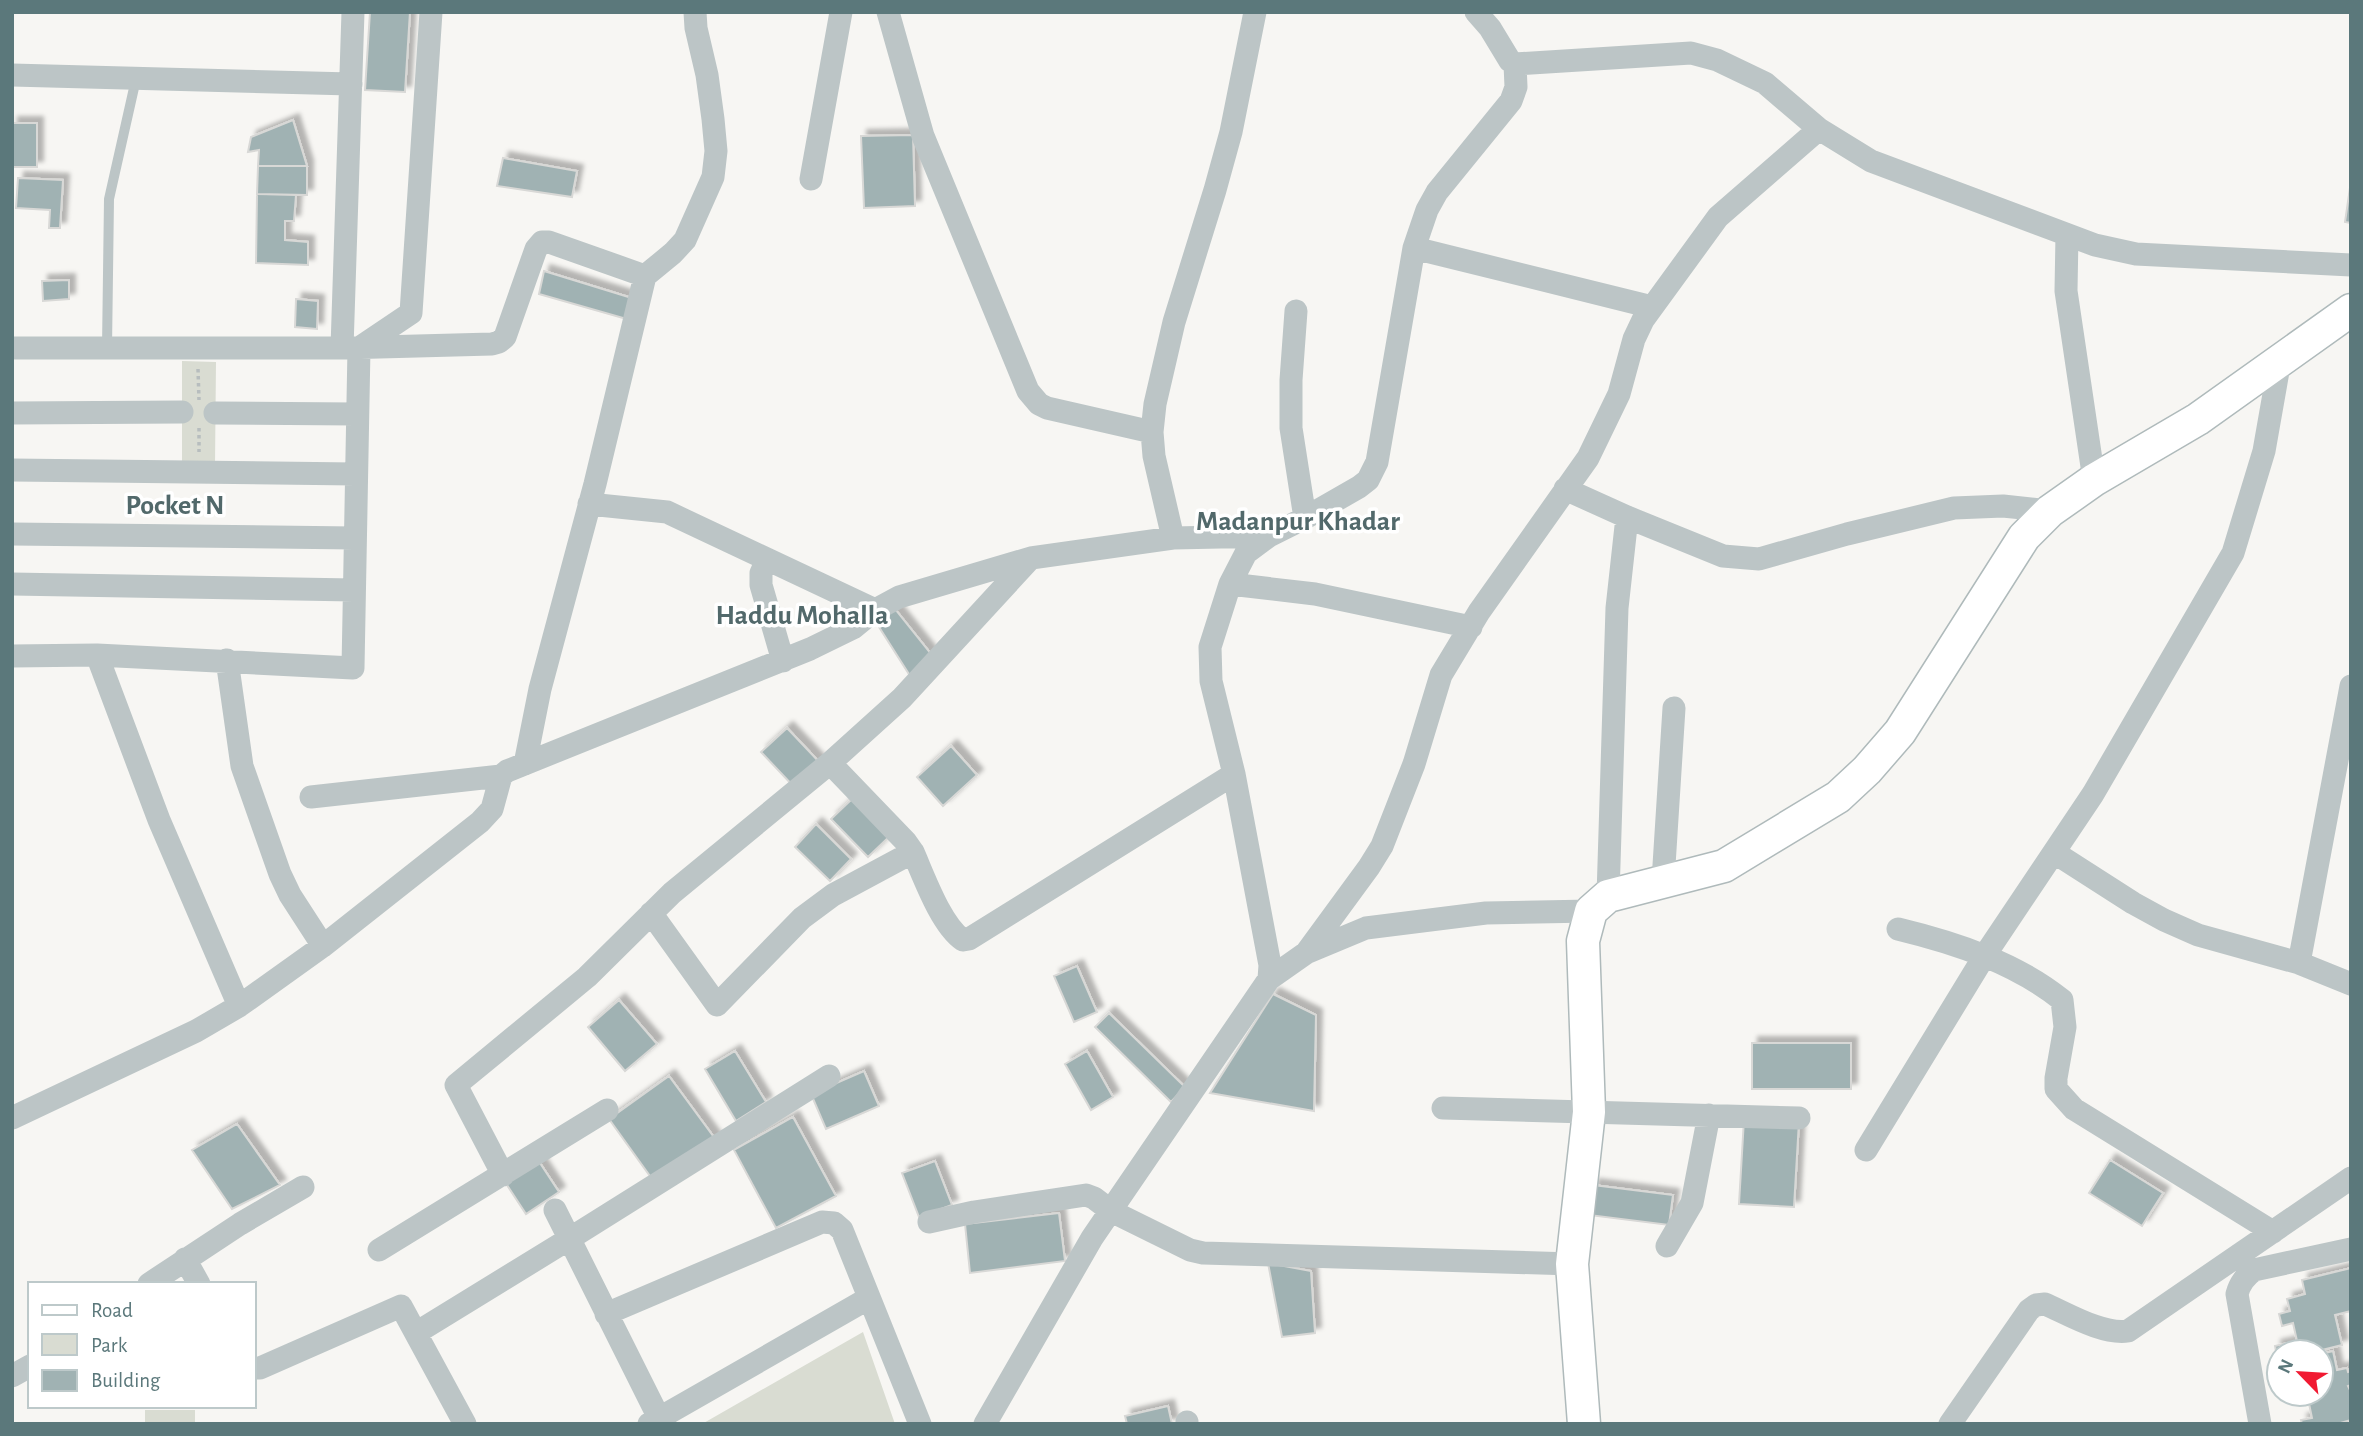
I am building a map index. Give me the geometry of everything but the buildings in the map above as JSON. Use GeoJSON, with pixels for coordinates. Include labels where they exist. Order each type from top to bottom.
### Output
{"type":"FeatureCollection","features":[{"type":"Feature","properties":{"kind":"street"},"geometry":{"type":"LineString","coordinates":[[12,656],[97,655],[353,668],[356,414],[350,348],[353,12]]}},
{"type":"Feature","properties":{"kind":"street"},"geometry":{"type":"LineString","coordinates":[[350,348],[411,313],[432,12]]}},
{"type":"Feature","properties":{"kind":"street"},"geometry":{"type":"LineString","coordinates":[[525,764],[540,689],[645,276],[685,240],[713,177],[716,151],[713,119],[695,12]]}},
{"type":"Feature","properties":{"kind":"street"},"geometry":{"type":"LineString","coordinates":[[811,178],[841,12]]}},
{"type":"Feature","properties":{"kind":"street"},"geometry":{"type":"LineString","coordinates":[[888,12],[923,136],[1028,391],[1039,404],[1047,408],[1152,432]]}},
{"type":"Feature","properties":{"kind":"street"},"geometry":{"type":"LineString","coordinates":[[1173,538],[1154,456],[1152,432],[1155,404],[1174,322],[1216,190],[1231,132],[1255,12]]}},
{"type":"Feature","properties":{"kind":"street"},"geometry":{"type":"LineString","coordinates":[[1476,12],[1490,28],[1510,61],[1515,64],[1691,53],[1717,60],[1765,83],[1819,129],[1871,160],[2095,245],[2136,254],[2351,265]]}},
{"type":"Feature","properties":{"kind":"street"},"geometry":{"type":"LineString","coordinates":[[1269,979],[1270,965],[1234,774],[1216,705],[1209,663],[1210,647],[1230,584],[1246,553],[1269,536],[1359,487],[1373,473],[1415,248],[1427,210],[1437,192],[1511,101],[1516,87],[1515,64]]}},
{"type":"Feature","properties":{"kind":"street"},"geometry":{"type":"LineString","coordinates":[[12,75],[351,85]]}},
{"type":"Feature","properties":{"kind":"street"},"geometry":{"type":"LineString","coordinates":[[1306,953],[1370,867],[1382,846],[1414,764],[1441,675],[1588,458],[1619,394],[1634,340],[1643,320],[1718,217],[1819,129]]}},
{"type":"Feature","properties":{"kind":"street"},"geometry":{"type":"LineString","coordinates":[[2067,235],[2066,291],[2094,480]]}},
{"type":"Feature","properties":{"kind":"street"},"geometry":{"type":"LineString","coordinates":[[12,348],[350,348],[499,342],[505,337],[536,249],[545,241],[645,276]]}},
{"type":"Feature","properties":{"kind":"street"},"geometry":{"type":"LineString","coordinates":[[1415,248],[1652,307]]}},
{"type":"Feature","properties":{"kind":"street"},"geometry":{"type":"LineString","coordinates":[[985,1424],[1092,1238],[1269,979],[1306,953],[1366,929],[1486,913],[1600,903],[1663,881],[1727,864],[1838,797],[1867,770],[1900,732],[2024,537],[2050,511],[2094,480],[2198,419],[2351,310]]}},
{"type":"Feature","properties":{"kind":"street"},"geometry":{"type":"LineString","coordinates":[[1296,312],[1291,428],[1305,518]]}},
{"type":"Feature","properties":{"kind":"street"},"geometry":{"type":"LineString","coordinates":[[1866,1150],[1985,955],[2093,794],[2233,553],[2264,451],[2280,360]]}},
{"type":"Feature","properties":{"kind":"street"},"geometry":{"type":"LineString","coordinates":[[12,412],[182,412]]}},
{"type":"Feature","properties":{"kind":"street"},"geometry":{"type":"LineString","coordinates":[[215,413],[356,414]]}},
{"type":"Feature","properties":{"kind":"street"},"geometry":{"type":"LineString","coordinates":[[12,470],[355,474]]}},
{"type":"Feature","properties":{"kind":"street"},"geometry":{"type":"LineString","coordinates":[[1565,489],[1723,556],[1759,559],[1954,508],[2003,506],[2050,511]]}},
{"type":"Feature","properties":{"kind":"street"},"geometry":{"type":"LineString","coordinates":[[589,504],[667,512],[875,610]]}},
{"type":"Feature","properties":{"kind":"street"},"geometry":{"type":"LineString","coordinates":[[1584,1424],[1572,1264],[1589,1112],[1583,942],[1600,903],[1611,840],[1617,608],[1627,517]]}},
{"type":"Feature","properties":{"kind":"street"},"geometry":{"type":"LineString","coordinates":[[12,534],[354,538]]}},
{"type":"Feature","properties":{"kind":"street"},"geometry":{"type":"LineString","coordinates":[[311,797],[501,776],[507,771],[783,661],[853,628],[875,610],[899,597],[1031,558],[1173,538],[1269,536]]}},
{"type":"Feature","properties":{"kind":"street"},"geometry":{"type":"LineString","coordinates":[[503,1175],[456,1084],[587,977],[672,893],[830,764],[917,683],[1031,558]]}},
{"type":"Feature","properties":{"kind":"street"},"geometry":{"type":"LineString","coordinates":[[767,560],[761,573],[761,585],[783,661]]}},
{"type":"Feature","properties":{"kind":"street"},"geometry":{"type":"LineString","coordinates":[[12,584],[353,590]]}},
{"type":"Feature","properties":{"kind":"street"},"geometry":{"type":"LineString","coordinates":[[1230,584],[1315,594],[1471,627]]}},
{"type":"Feature","properties":{"kind":"street"},"geometry":{"type":"LineString","coordinates":[[97,655],[159,820],[239,1006]]}},
{"type":"Feature","properties":{"kind":"street"},"geometry":{"type":"LineString","coordinates":[[227,660],[242,766],[280,874],[290,895],[323,946]]}},
{"type":"Feature","properties":{"kind":"street"},"geometry":{"type":"LineString","coordinates":[[2299,963],[2351,686]]}},
{"type":"Feature","properties":{"kind":"street"},"geometry":{"type":"LineString","coordinates":[[1663,881],[1674,708]]}},
{"type":"Feature","properties":{"kind":"street"},"geometry":{"type":"LineString","coordinates":[[830,764],[913,852],[940,909],[956,936],[963,940],[970,939],[1234,774]]}},
{"type":"Feature","properties":{"kind":"street"},"geometry":{"type":"LineString","coordinates":[[12,1118],[195,1031],[239,1006],[323,946],[480,822],[492,809],[501,776]]}},
{"type":"Feature","properties":{"kind":"street"},"geometry":{"type":"LineString","coordinates":[[651,913],[717,1005],[802,918],[833,895],[913,852]]}},
{"type":"Feature","properties":{"kind":"street"},"geometry":{"type":"LineString","coordinates":[[2054,853],[2133,903],[2198,935],[2299,963],[2351,984]]}},
{"type":"Feature","properties":{"kind":"street"},"geometry":{"type":"LineString","coordinates":[[1898,929],[1985,955],[2051,991],[2062,1000],[2065,1027],[2056,1089],[2063,1099],[2273,1232]]}},
{"type":"Feature","properties":{"kind":"street"},"geometry":{"type":"LineString","coordinates":[[416,1332],[829,1076]]}},
{"type":"Feature","properties":{"kind":"street"},"geometry":{"type":"LineString","coordinates":[[1443,1108],[1799,1118]]}},
{"type":"Feature","properties":{"kind":"street"},"geometry":{"type":"LineString","coordinates":[[379,1250],[607,1110]]}},
{"type":"Feature","properties":{"kind":"street"},"geometry":{"type":"LineString","coordinates":[[1667,1246],[1692,1203],[1709,1115]]}},
{"type":"Feature","properties":{"kind":"street"},"geometry":{"type":"LineString","coordinates":[[1950,1424],[2029,1310],[2036,1305],[2045,1304],[2106,1330],[2118,1333],[2128,1331],[2351,1178]]}},
{"type":"Feature","properties":{"kind":"street"},"geometry":{"type":"LineString","coordinates":[[152,1282],[303,1187]]}},
{"type":"Feature","properties":{"kind":"street"},"geometry":{"type":"LineString","coordinates":[[929,1222],[974,1212],[1086,1195],[1111,1211],[1190,1250],[1202,1253],[1572,1264]]}},
{"type":"Feature","properties":{"kind":"street"},"geometry":{"type":"LineString","coordinates":[[555,1210],[654,1421],[869,1298]]}},
{"type":"Feature","properties":{"kind":"street"},"geometry":{"type":"LineString","coordinates":[[606,1314],[822,1222],[834,1223],[842,1230],[920,1424]]}},
{"type":"Feature","properties":{"kind":"street"},"geometry":{"type":"LineString","coordinates":[[2260,1424],[2237,1294],[2239,1286],[2254,1270],[2351,1249]]}},
{"type":"Feature","properties":{"kind":"street"},"geometry":{"type":"LineString","coordinates":[[185,1259],[199,1282]]}},
{"type":"Feature","properties":{"kind":"street"},"geometry":{"type":"LineString","coordinates":[[256,1368],[401,1306],[465,1424]]}},
{"type":"Feature","properties":{"kind":"street"},"geometry":{"type":"LineString","coordinates":[[12,1376],[28,1367]]}},
{"type":"Feature","properties":{"kind":"lane"},"geometry":{"type":"LineString","coordinates":[[107,348],[109,199],[136,79]]}},
{"type":"Feature","properties":{"kind":"green space"},"geometry":{"type":"Polygon","coordinates":[[[182,361],[216,362],[215,464],[182,464],[182,361]]]}},
{"type":"Feature","properties":{"kind":"green space"},"geometry":{"type":"Polygon","coordinates":[[[863,1332],[895,1424],[702,1424],[863,1332]]]}},
{"type":"Feature","properties":{"kind":"green space"},"geometry":{"type":"Polygon","coordinates":[[[145,1410],[195,1410],[195,1424],[145,1424],[145,1410]]]}},
{"type":"Feature","properties":{"kind":"district","name":"Pocket N"},"geometry":{"type":"Point","coordinates":[175,504]}},
{"type":"Feature","properties":{"kind":"district","name":"Madanpur Khadar"},"geometry":{"type":"Point","coordinates":[1298,520]}},
{"type":"Feature","properties":{"kind":"district","name":"Haddu Mohalla"},"geometry":{"type":"Point","coordinates":[802,614]}}]}
